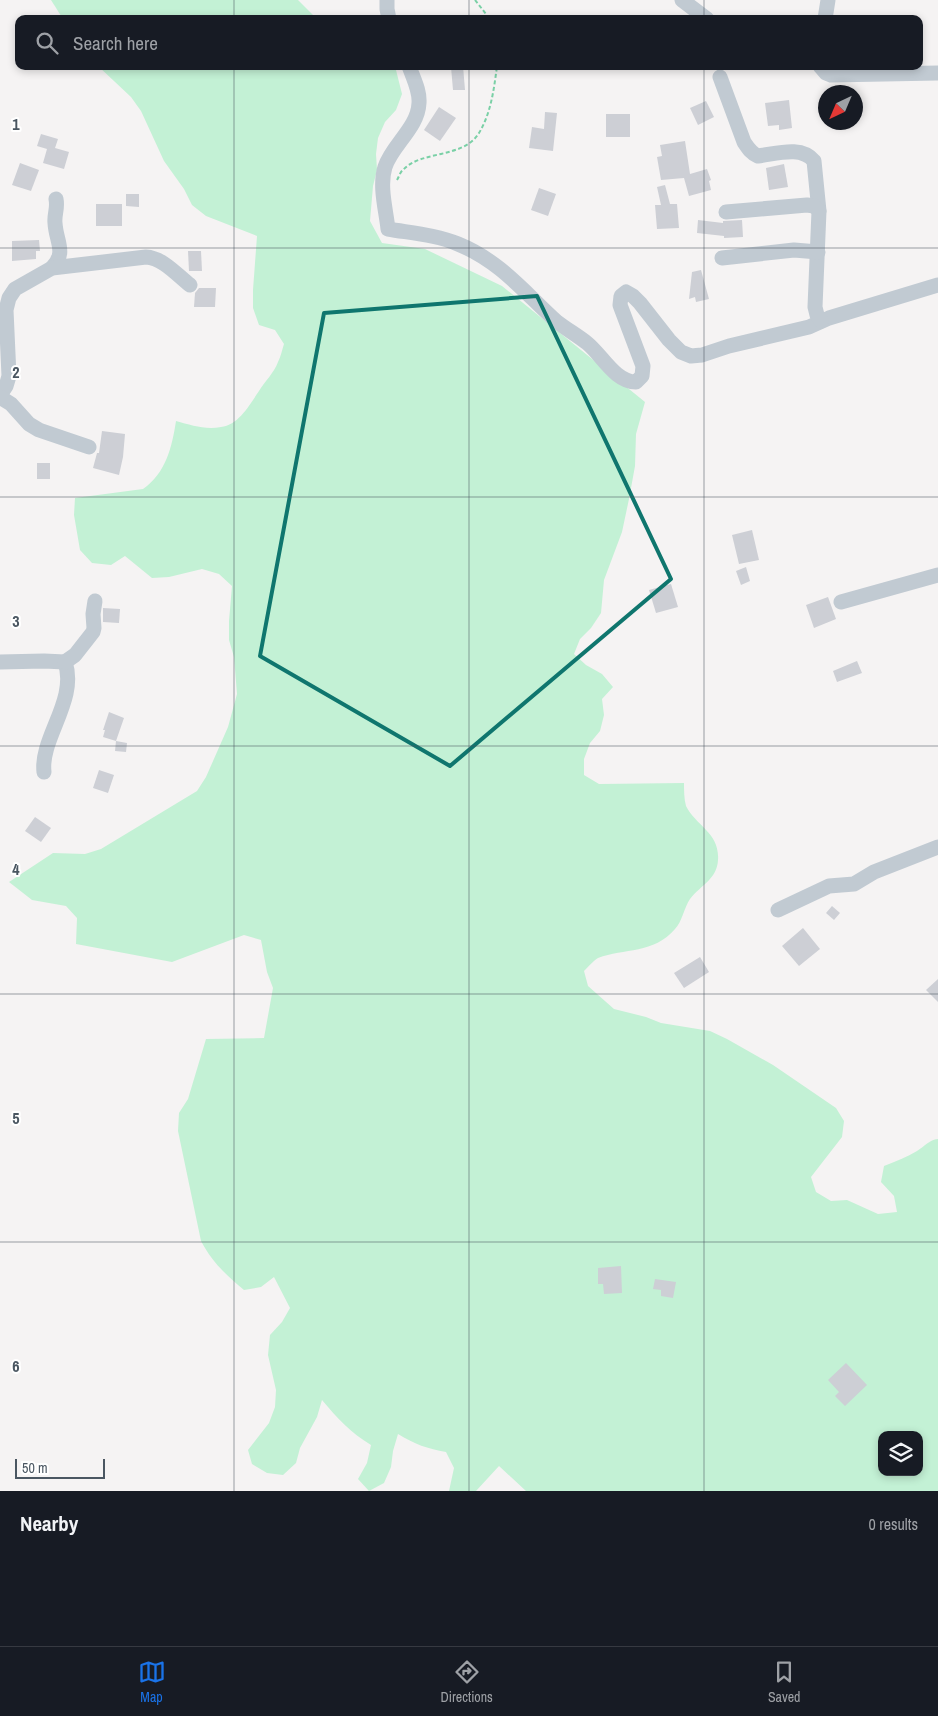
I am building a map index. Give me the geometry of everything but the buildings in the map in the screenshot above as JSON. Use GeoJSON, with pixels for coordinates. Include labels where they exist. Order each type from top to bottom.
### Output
{"type":"FeatureCollection","features":[{"type":"Feature","properties":{"kind":"street"},"geometry":{"type":"LineString","coordinates":[[387,0],[388,15]]}},
{"type":"Feature","properties":{"kind":"street"},"geometry":{"type":"LineString","coordinates":[[682,0],[702,15]]}},
{"type":"Feature","properties":{"kind":"street"},"geometry":{"type":"LineString","coordinates":[[826,15],[828,0]]}},
{"type":"Feature","properties":{"kind":"street"},"geometry":{"type":"LineString","coordinates":[[411,70],[418,89],[419,103],[417,114],[410,127],[391,152],[384,169],[388,229],[458,244],[487,259],[511,277],[557,322],[589,345],[628,382],[636,382],[642,376],[643,366],[620,305],[621,296],[626,292],[640,303],[669,340],[681,352],[691,356],[702,355],[729,346],[809,327],[821,321],[938,285]]}},
{"type":"Feature","properties":{"kind":"street"},"geometry":{"type":"LineString","coordinates":[[823,70],[831,75],[938,73]]}},
{"type":"Feature","properties":{"kind":"street"},"geometry":{"type":"LineString","coordinates":[[720,77],[744,142],[753,154],[758,156],[800,152],[810,156],[814,161],[819,211],[815,307],[821,321]]}},
{"type":"Feature","properties":{"kind":"street"},"geometry":{"type":"LineString","coordinates":[[56,199],[58,207],[54,221],[60,253],[58,261],[52,268],[15,289],[10,298],[6,310],[9,376],[0,396],[11,404],[29,424],[39,430],[89,447]]}},
{"type":"Feature","properties":{"kind":"street"},"geometry":{"type":"LineString","coordinates":[[726,212],[807,205],[814,206],[819,211]]}},
{"type":"Feature","properties":{"kind":"street"},"geometry":{"type":"LineString","coordinates":[[722,258],[794,250],[818,252]]}},
{"type":"Feature","properties":{"kind":"street"},"geometry":{"type":"LineString","coordinates":[[52,268],[146,257],[154,258],[190,285]]}},
{"type":"Feature","properties":{"kind":"street"},"geometry":{"type":"LineString","coordinates":[[841,602],[938,575]]}},
{"type":"Feature","properties":{"kind":"street"},"geometry":{"type":"LineString","coordinates":[[0,662],[44,660],[65,662],[75,655],[93,632],[95,601]]}},
{"type":"Feature","properties":{"kind":"street"},"geometry":{"type":"LineString","coordinates":[[44,772],[48,748],[66,692],[67,668],[65,662]]}},
{"type":"Feature","properties":{"kind":"street"},"geometry":{"type":"LineString","coordinates":[[778,910],[829,886],[854,884],[874,872],[938,847]]}},
{"type":"Feature","properties":{"kind":"path"},"geometry":{"type":"LineString","coordinates":[[475,0],[486,15]]}},
{"type":"Feature","properties":{"kind":"path"},"geometry":{"type":"LineString","coordinates":[[396,182],[403,170],[420,159],[466,146],[478,134],[493,99],[497,70]]}},
{"type":"Feature","properties":{"kind":"highlighted area"},"geometry":{"type":"Polygon","coordinates":[[[537,296],[671,579],[450,766],[260,656],[324,313],[537,296]]]}},
{"type":"Feature","properties":{"kind":"green space"},"geometry":{"type":"Polygon","coordinates":[[[51,0],[298,0],[313,15],[60,15],[51,0]]]}},
{"type":"Feature","properties":{"kind":"green space"},"geometry":{"type":"Polygon","coordinates":[[[102,70],[396,70],[402,94],[396,110],[385,122],[378,138],[377,170],[373,186],[370,221],[382,243],[425,249],[502,286],[645,402],[636,434],[635,466],[629,499],[622,532],[604,580],[601,613],[591,628],[580,639],[574,654],[586,665],[602,674],[613,687],[602,699],[604,715],[600,731],[590,743],[584,759],[584,775],[599,784],[684,783],[686,806],[711,836],[718,851],[718,860],[712,877],[690,899],[679,923],[667,937],[648,947],[598,958],[584,971],[588,986],[614,1009],[661,1023],[710,1031],[727,1039],[773,1065],[836,1108],[844,1121],[842,1137],[811,1177],[816,1192],[831,1201],[847,1200],[878,1214],[897,1212],[894,1196],[881,1182],[884,1166],[938,1139],[938,1491],[526,1491],[499,1466],[476,1491],[449,1491],[454,1468],[446,1452],[421,1446],[398,1434],[391,1467],[384,1483],[369,1491],[358,1479],[367,1463],[371,1445],[345,1425],[322,1400],[317,1417],[300,1448],[296,1463],[283,1475],[267,1473],[252,1464],[248,1450],[269,1423],[275,1407],[276,1390],[268,1355],[270,1335],[282,1322],[290,1308],[274,1277],[261,1287],[244,1290],[220,1268],[205,1249],[201,1241],[178,1131],[179,1113],[188,1099],[206,1039],[264,1038],[273,988],[267,972],[261,940],[244,935],[172,962],[76,944],[77,918],[66,906],[32,900],[9,882],[53,853],[85,854],[101,849],[197,791],[206,777],[228,727],[237,694],[234,657],[229,640],[232,586],[219,574],[202,569],[169,577],[152,578],[125,556],[111,565],[92,563],[80,550],[74,515],[75,498],[143,489],[151,483],[167,459],[176,421],[209,428],[227,425],[239,418],[274,370],[284,344],[275,330],[259,325],[253,308],[257,236],[206,216],[192,205],[184,189],[164,161],[141,111],[131,97],[102,70]]]}}]}
